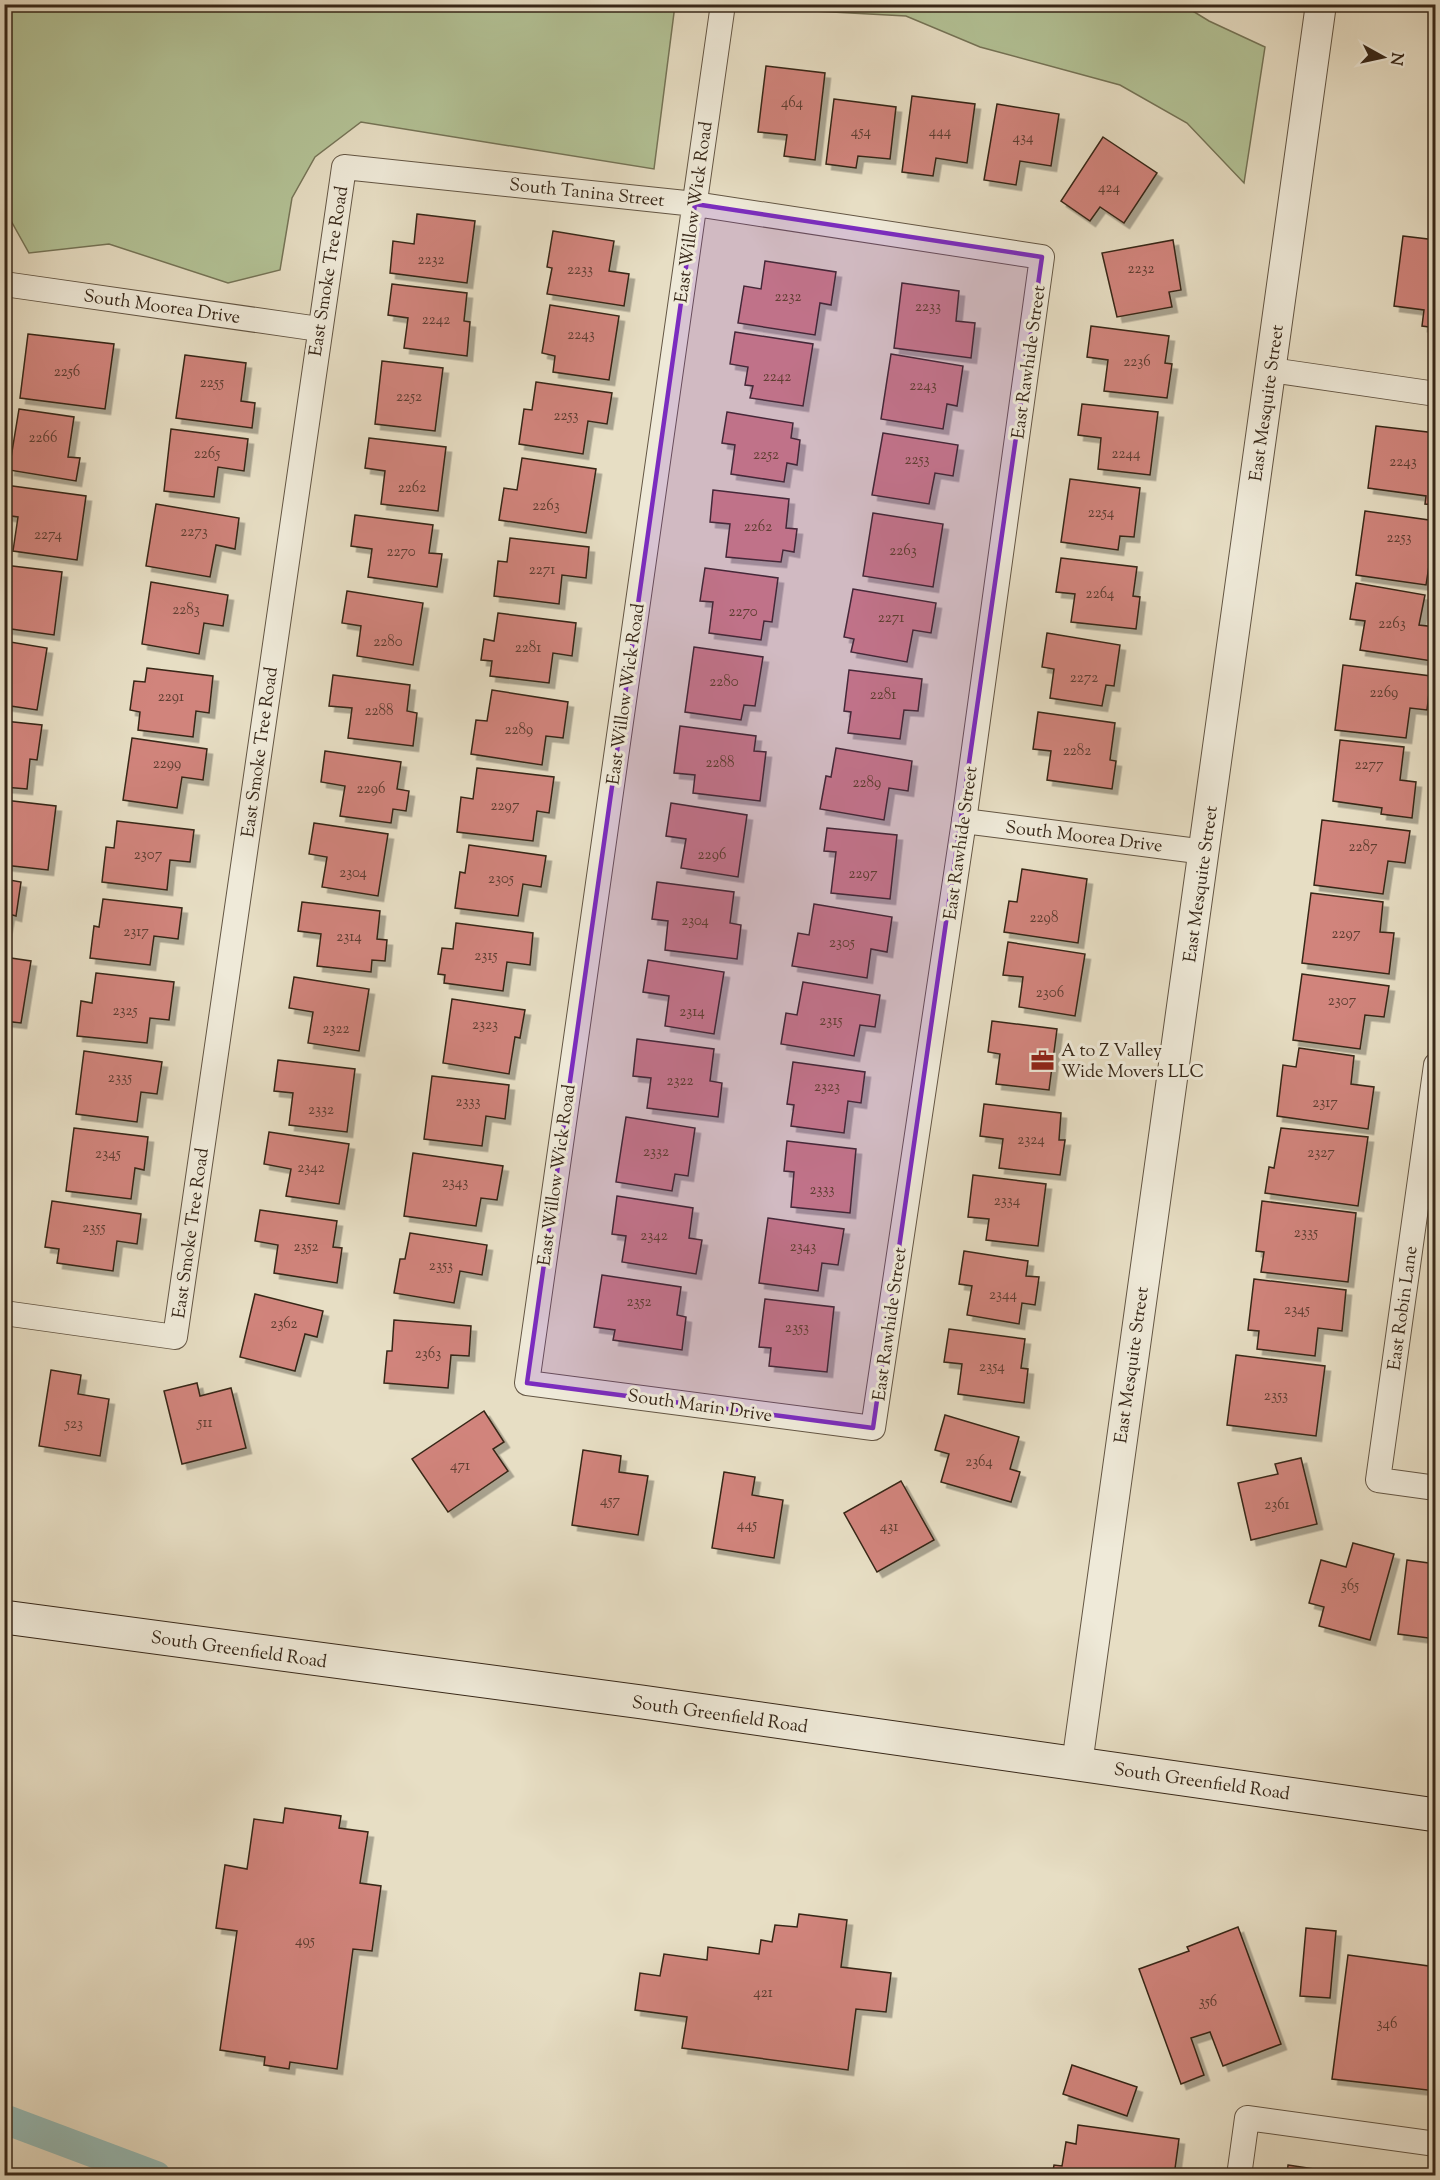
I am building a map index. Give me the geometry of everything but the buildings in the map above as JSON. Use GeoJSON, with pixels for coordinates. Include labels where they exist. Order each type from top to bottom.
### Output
{"type":"FeatureCollection","features":[{"type":"Feature","properties":{"kind":"main road","name":"South Greenfield Road"},"geometry":{"type":"LineString","coordinates":[[4,1617],[1436,1815]]}},
{"type":"Feature","properties":{"kind":"street","name":"East Willow Wick Road"},"geometry":{"type":"LineString","coordinates":[[527,1383],[723,4]]}},
{"type":"Feature","properties":{"kind":"street","name":"East Mesquite Street"},"geometry":{"type":"LineString","coordinates":[[1077,1764],[1118,1452],[1205,852],[1321,4]]}},
{"type":"Feature","properties":{"kind":"street","name":"South Tanina Street"},"geometry":{"type":"LineString","coordinates":[[344,167],[695,204],[1042,257]]}},
{"type":"Feature","properties":{"kind":"street","name":"East Smoke Tree Road"},"geometry":{"type":"LineString","coordinates":[[4,1313],[176,1337],[344,167]]}},
{"type":"Feature","properties":{"kind":"street","name":"East Rawhide Street"},"geometry":{"type":"LineString","coordinates":[[873,1428],[964,821],[1042,257]]}},
{"type":"Feature","properties":{"kind":"street","name":"South Moorea Drive"},"geometry":{"type":"LineString","coordinates":[[4,284],[319,329]]}},
{"type":"Feature","properties":{"kind":"street"},"geometry":{"type":"LineString","coordinates":[[1271,370],[1436,394]]}},
{"type":"Feature","properties":{"kind":"street","name":"South Moorea Drive"},"geometry":{"type":"LineString","coordinates":[[964,821],[1205,852]]}},
{"type":"Feature","properties":{"kind":"street","name":"East Robin Lane"},"geometry":{"type":"LineString","coordinates":[[1436,1065],[1378,1480],[1436,1488]]}},
{"type":"Feature","properties":{"kind":"street","name":"South Marin Drive"},"geometry":{"type":"LineString","coordinates":[[527,1383],[873,1428]]}},
{"type":"Feature","properties":{"kind":"street"},"geometry":{"type":"LineString","coordinates":[[1239,2175],[1247,2118],[1436,2144]]}},
{"type":"Feature","properties":{"kind":"highlighted area"},"geometry":{"type":"Polygon","coordinates":[[[695,204],[1042,257],[873,1428],[527,1383],[695,204]]]}},
{"type":"Feature","properties":{"kind":"green space"},"geometry":{"type":"Polygon","coordinates":[[[4,5],[675,5],[654,169],[361,122],[315,157],[292,198],[280,270],[228,283],[109,244],[29,253],[5,210],[4,5]]]}},
{"type":"Feature","properties":{"kind":"green space"},"geometry":{"type":"Polygon","coordinates":[[[759,5],[1183,5],[1209,21],[1265,47],[1244,183],[1187,123],[1120,85],[980,47],[906,16],[758,8],[759,5]]]}},
{"type":"Feature","properties":{"kind":"waterway"},"geometry":{"type":"LineString","coordinates":[[4,2119],[156,2176]]}},
{"type":"Feature","properties":{"kind":"place","name":"A to Z Valley Wide Movers LLC"},"geometry":{"type":"Point","coordinates":[1043,1060]}}]}
